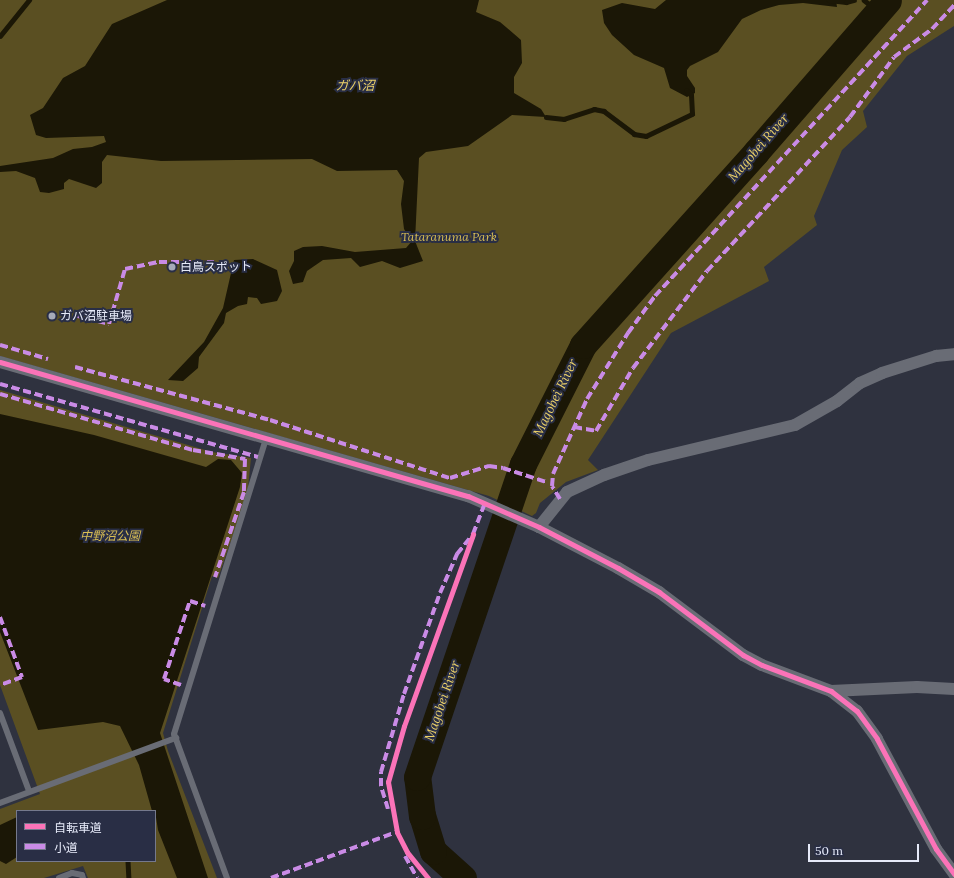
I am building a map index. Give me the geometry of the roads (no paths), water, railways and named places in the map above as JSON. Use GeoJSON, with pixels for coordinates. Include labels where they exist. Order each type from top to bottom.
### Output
{"type":"FeatureCollection","features":[{"type":"Feature","properties":{"kind":"street"},"geometry":{"type":"LineString","coordinates":[[534,524],[567,492],[604,475],[648,460],[795,425],[838,401],[860,383],[882,373],[936,356],[954,354]]}},
{"type":"Feature","properties":{"kind":"street"},"geometry":{"type":"LineString","coordinates":[[0,362],[266,438],[491,505],[534,524],[659,592],[712,633],[756,661],[831,691],[857,711],[877,739],[936,849],[954,874]]}},
{"type":"Feature","properties":{"kind":"street"},"geometry":{"type":"LineString","coordinates":[[831,691],[917,687],[954,689]]}},
{"type":"Feature","properties":{"kind":"lane"},"geometry":{"type":"LineString","coordinates":[[227,878],[176,738],[175,729],[266,438]]}},
{"type":"Feature","properties":{"kind":"lane"},"geometry":{"type":"LineString","coordinates":[[0,713],[29,791]]}},
{"type":"Feature","properties":{"kind":"lane"},"geometry":{"type":"LineString","coordinates":[[0,803],[29,791],[176,738]]}},
{"type":"Feature","properties":{"kind":"lane"},"geometry":{"type":"LineString","coordinates":[[60,878],[72,874],[82,875],[83,878]]}},
{"type":"Feature","properties":{"kind":"water","name":"ガバ沼"},"geometry":{"type":"Polygon","coordinates":[[[167,0],[479,0],[476,12],[500,22],[521,40],[522,63],[514,77],[514,93],[541,109],[546,117],[512,115],[468,146],[426,152],[419,158],[415,241],[423,261],[400,268],[382,261],[360,267],[351,258],[323,260],[307,271],[303,282],[293,284],[289,271],[294,261],[294,251],[303,247],[322,246],[355,252],[406,248],[412,241],[404,229],[401,204],[404,181],[397,170],[337,171],[312,159],[161,161],[107,155],[102,162],[102,183],[96,188],[69,179],[64,183],[64,189],[49,193],[40,192],[35,178],[16,171],[0,172],[0,166],[53,158],[73,149],[92,147],[106,142],[104,136],[46,138],[36,135],[30,115],[43,108],[63,78],[85,66],[112,24],[167,0]]]}},
{"type":"Feature","properties":{"kind":"water"},"geometry":{"type":"Polygon","coordinates":[[[666,0],[836,0],[837,7],[803,3],[779,5],[761,10],[742,19],[718,52],[690,66],[687,70],[687,76],[695,88],[695,93],[687,97],[670,88],[664,68],[634,55],[612,35],[604,23],[602,10],[622,3],[655,9],[666,0]]]}},
{"type":"Feature","properties":{"kind":"water"},"geometry":{"type":"Polygon","coordinates":[[[253,259],[277,270],[282,291],[277,301],[261,304],[257,298],[248,297],[247,304],[238,306],[226,313],[224,323],[199,357],[198,368],[183,381],[168,380],[204,342],[223,308],[234,260],[253,259]]]}},
{"type":"Feature","properties":{"kind":"water","name":"中野沼公園"},"geometry":{"type":"Polygon","coordinates":[[[0,414],[94,435],[206,467],[218,459],[231,460],[242,473],[240,487],[160,733],[208,878],[177,878],[158,830],[156,810],[152,810],[139,765],[120,726],[103,722],[38,730],[0,632],[0,414]]]}},
{"type":"Feature","properties":{"kind":"water"},"geometry":{"type":"Polygon","coordinates":[[[16,817],[16,858],[6,864],[0,861],[0,825],[16,817]]]}},
{"type":"Feature","properties":{"kind":"waterway"},"geometry":{"type":"LineString","coordinates":[[0,36],[29,0]]}},
{"type":"Feature","properties":{"kind":"waterway"},"geometry":{"type":"LineString","coordinates":[[829,0],[846,2],[854,0]]}},
{"type":"Feature","properties":{"kind":"waterway"},"geometry":{"type":"LineString","coordinates":[[864,0],[878,11]]}},
{"type":"Feature","properties":{"kind":"waterway","name":"Magobei River"},"geometry":{"type":"LineString","coordinates":[[463,878],[433,851],[422,816],[417,777],[523,464],[583,345],[756,152],[888,0]]}},
{"type":"Feature","properties":{"kind":"waterway"},"geometry":{"type":"LineString","coordinates":[[546,117],[564,119],[594,109],[604,111],[634,134],[646,136],[692,114],[691,95],[687,91]]}},
{"type":"Feature","properties":{"kind":"waterway"},"geometry":{"type":"LineString","coordinates":[[128,862],[129,878]]}},
{"type":"Feature","properties":{"kind":"place","name":"白鳥スポット"},"geometry":{"type":"Point","coordinates":[172,267]}},
{"type":"Feature","properties":{"kind":"place","name":"ガバ沼駐車場"},"geometry":{"type":"Point","coordinates":[52,316]}},
{"type":"Feature","properties":{"kind":"park label","name":"Tataranuma Park"},"geometry":{"type":"Point","coordinates":[449,237]}}]}
